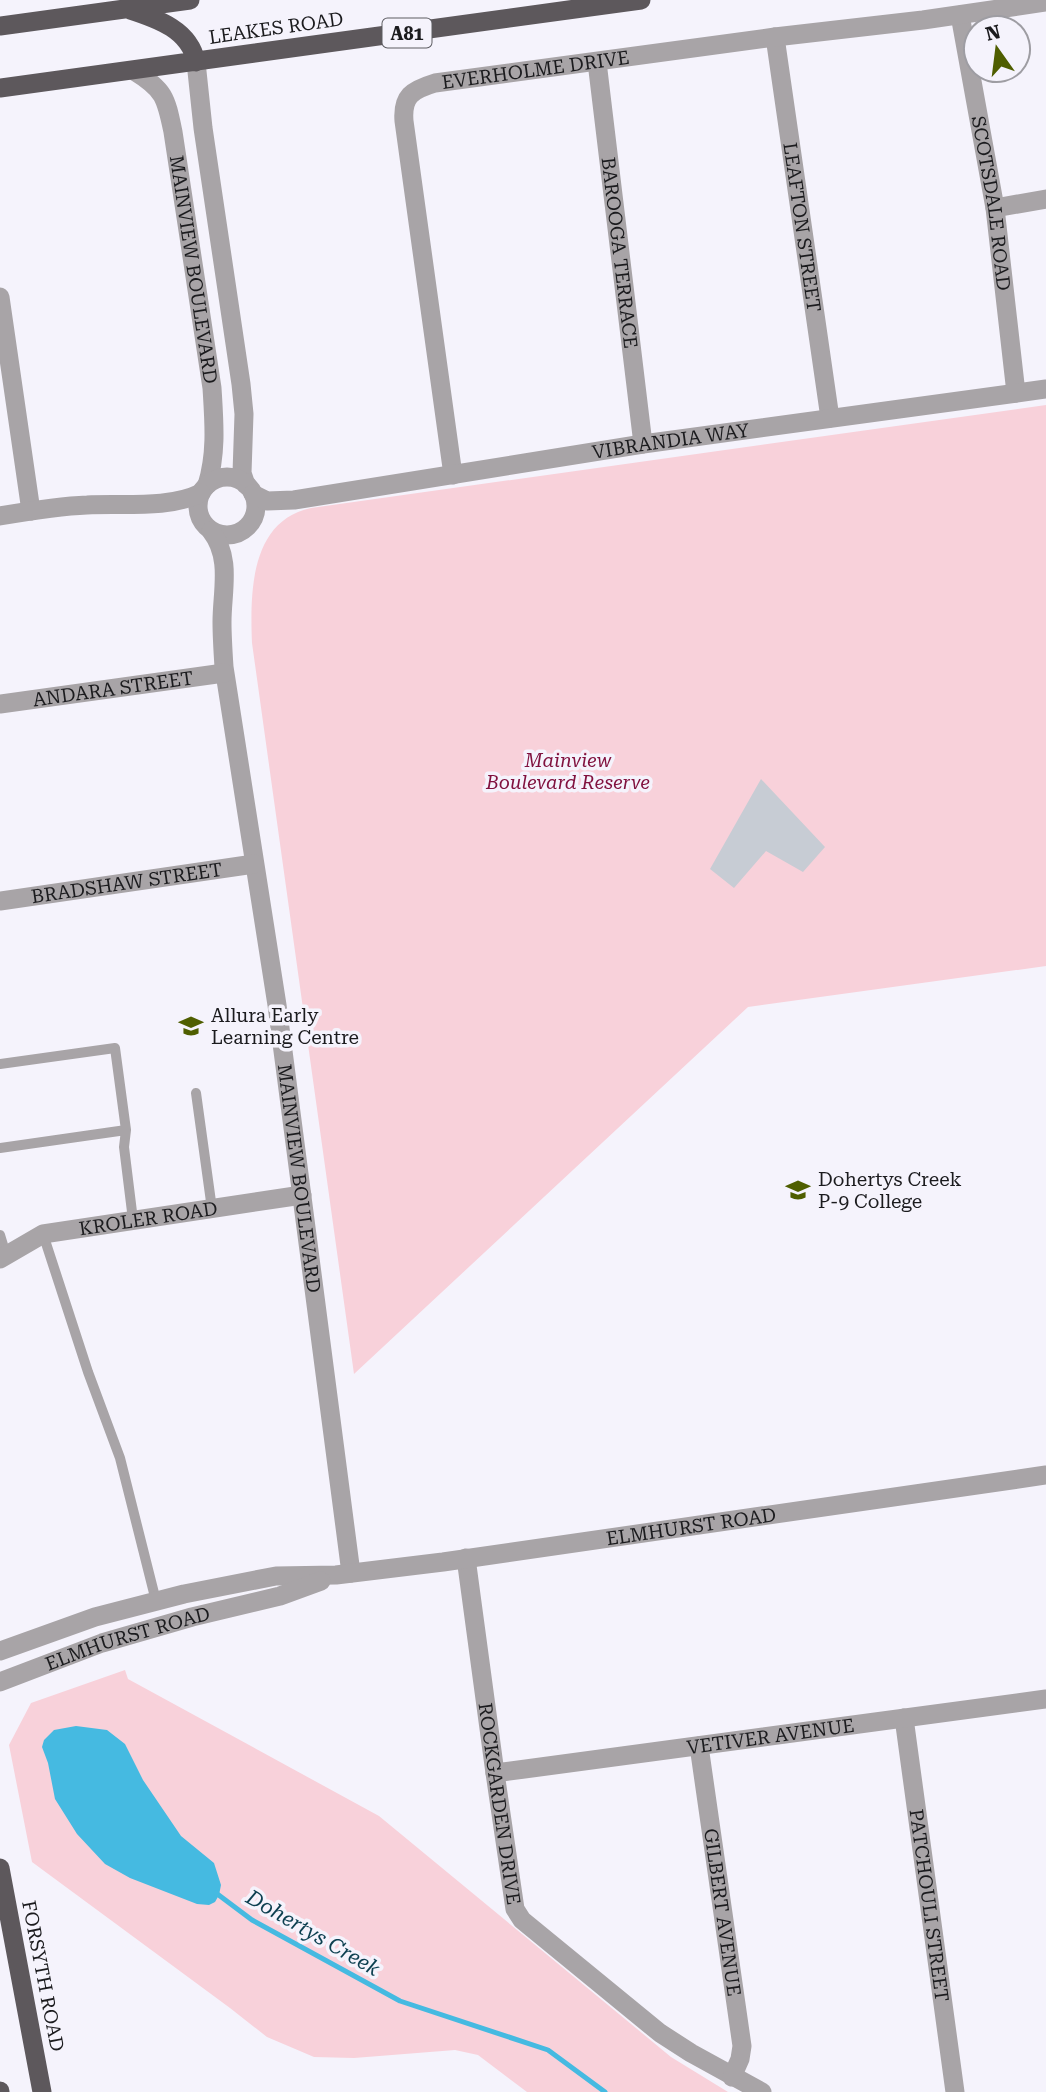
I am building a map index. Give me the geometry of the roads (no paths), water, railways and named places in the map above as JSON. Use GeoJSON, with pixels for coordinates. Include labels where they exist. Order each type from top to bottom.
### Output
{"type":"FeatureCollection","features":[{"type":"Feature","properties":{"kind":"highway"},"geometry":{"type":"LineString","coordinates":[[0,26],[190,0]]}},
{"type":"Feature","properties":{"kind":"highway","name":"LEAKES ROAD"},"geometry":{"type":"LineString","coordinates":[[0,88],[641,0]]}},
{"type":"Feature","properties":{"kind":"highway"},"geometry":{"type":"LineString","coordinates":[[126,8],[155,18],[187,39],[196,62]]}},
{"type":"Feature","properties":{"kind":"highway","name":"FORSYTH ROAD"},"geometry":{"type":"LineString","coordinates":[[0,1868],[42,2092]]}},
{"type":"Feature","properties":{"kind":"street","name":"EVERHOLME DRIVE"},"geometry":{"type":"LineString","coordinates":[[453,475],[404,121],[404,105],[410,94],[435,83],[1046,2]]}},
{"type":"Feature","properties":{"kind":"street","name":"SCOTSDALE ROAD"},"geometry":{"type":"LineString","coordinates":[[960,15],[995,208],[1016,393]]}},
{"type":"Feature","properties":{"kind":"street","name":"LEAFTON STREET"},"geometry":{"type":"LineString","coordinates":[[775,37],[830,418]]}},
{"type":"Feature","properties":{"kind":"street","name":"MAINVIEW BOULEVARD"},"geometry":{"type":"LineString","coordinates":[[196,62],[203,128],[241,384],[244,422],[242,473],[249,489]]}},
{"type":"Feature","properties":{"kind":"street","name":"BAROOGA TERRACE"},"geometry":{"type":"LineString","coordinates":[[597,62],[643,444]]}},
{"type":"Feature","properties":{"kind":"street","name":"MAINVIEW BOULEVARD"},"geometry":{"type":"LineString","coordinates":[[134,71],[158,87],[164,98],[173,132],[212,388],[214,461],[204,489]]}},
{"type":"Feature","properties":{"kind":"street"},"geometry":{"type":"LineString","coordinates":[[995,208],[1046,200]]}},
{"type":"Feature","properties":{"kind":"street"},"geometry":{"type":"LineString","coordinates":[[0,297],[2,327],[31,511]]}},
{"type":"Feature","properties":{"kind":"street","name":"VIBRANDIA WAY"},"geometry":{"type":"LineString","coordinates":[[249,489],[267,501],[294,500],[643,444],[1046,389]]}},
{"type":"Feature","properties":{"kind":"street"},"geometry":{"type":"LineString","coordinates":[[0,516],[85,505],[175,501],[191,498],[216,480],[227,478],[237,480],[249,489],[256,507],[248,525],[228,535],[175,512],[123,504]]}},
{"type":"Feature","properties":{"kind":"street"},"geometry":{"type":"LineString","coordinates":[[204,489],[198,510],[206,526]]}},
{"type":"Feature","properties":{"kind":"street","name":"VIBRANDIA WAY"},"geometry":{"type":"LineString","coordinates":[[248,525],[294,500]]}},
{"type":"Feature","properties":{"kind":"street","name":"MAINVIEW BOULEVARD"},"geometry":{"type":"LineString","coordinates":[[225,578],[234,545],[248,525]]}},
{"type":"Feature","properties":{"kind":"street","name":"MAINVIEW BOULEVARD"},"geometry":{"type":"LineString","coordinates":[[206,526],[217,538],[224,560],[224,673],[277,1005],[302,1195],[343,1574]]}},
{"type":"Feature","properties":{"kind":"street","name":"ANDARA STREET"},"geometry":{"type":"LineString","coordinates":[[0,704],[224,673]]}},
{"type":"Feature","properties":{"kind":"street","name":"BRADSHAW STREET"},"geometry":{"type":"LineString","coordinates":[[0,901],[254,864]]}},
{"type":"Feature","properties":{"kind":"street","name":"KROLER ROAD"},"geometry":{"type":"LineString","coordinates":[[3,1257],[43,1234],[302,1195]]}},
{"type":"Feature","properties":{"kind":"street","name":"ELMHURST ROAD"},"geometry":{"type":"LineString","coordinates":[[0,1651],[95,1617],[156,1601],[276,1576],[343,1574],[466,1558],[1046,1475]]}},
{"type":"Feature","properties":{"kind":"street","name":"ROCKGARDEN DRIVE"},"geometry":{"type":"LineString","coordinates":[[466,1558],[515,1909],[522,1920],[660,2033],[762,2092]]}},
{"type":"Feature","properties":{"kind":"street","name":"ELMHURST ROAD"},"geometry":{"type":"LineString","coordinates":[[0,1682],[102,1643],[191,1617],[280,1596],[343,1574]]}},
{"type":"Feature","properties":{"kind":"street","name":"VETIVER AVENUE"},"geometry":{"type":"LineString","coordinates":[[495,1773],[1046,1699]]}},
{"type":"Feature","properties":{"kind":"street","name":"PATCHOULI STREET"},"geometry":{"type":"LineString","coordinates":[[904,1718],[955,2092]]}},
{"type":"Feature","properties":{"kind":"street","name":"GILBERT AVENUE"},"geometry":{"type":"LineString","coordinates":[[699,1746],[742,2046],[732,2077]]}},
{"type":"Feature","properties":{"kind":"lane"},"geometry":{"type":"LineString","coordinates":[[0,1064],[116,1048],[126,1130],[124,1147],[134,1220]]}},
{"type":"Feature","properties":{"kind":"lane"},"geometry":{"type":"LineString","coordinates":[[196,1093],[212,1209]]}},
{"type":"Feature","properties":{"kind":"lane"},"geometry":{"type":"LineString","coordinates":[[0,1148],[126,1130]]}},
{"type":"Feature","properties":{"kind":"lane"},"geometry":{"type":"LineString","coordinates":[[43,1234],[88,1372],[120,1458],[156,1601]]}},
{"type":"Feature","properties":{"kind":"lane"},"geometry":{"type":"LineString","coordinates":[[0,1235],[3,1257]]}},
{"type":"Feature","properties":{"kind":"water"},"geometry":{"type":"Polygon","coordinates":[[[76,1726],[107,1730],[125,1744],[143,1780],[181,1836],[214,1863],[221,1885],[215,1902],[209,1905],[197,1904],[130,1878],[105,1864],[77,1834],[55,1799],[42,1747],[44,1740],[54,1730],[76,1726]]]}},
{"type":"Feature","properties":{"kind":"waterway","name":"Dohertys Creek"},"geometry":{"type":"LineString","coordinates":[[216,1893],[252,1920],[400,2001],[548,2050],[605,2092]]}},
{"type":"Feature","properties":{"kind":"place","name":"Allura Early Learning Centre"},"geometry":{"type":"Point","coordinates":[191,1026]}},
{"type":"Feature","properties":{"kind":"place","name":"Dohertys Creek P-9 College"},"geometry":{"type":"Point","coordinates":[798,1190]}},
{"type":"Feature","properties":{"kind":"park label","name":"Mainview Boulevard Reserve"},"geometry":{"type":"Point","coordinates":[568,771]}}]}
